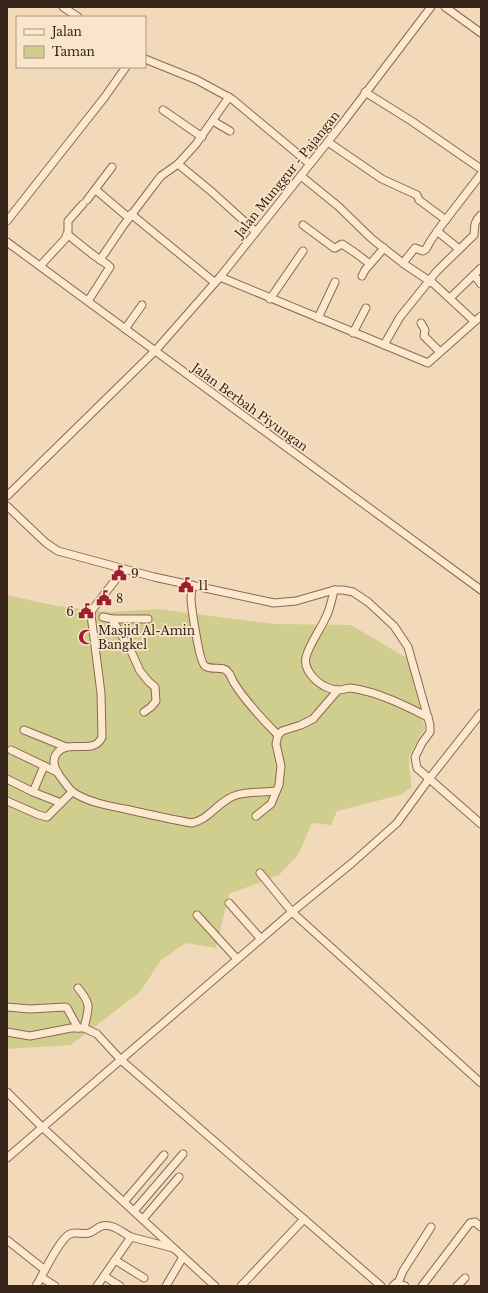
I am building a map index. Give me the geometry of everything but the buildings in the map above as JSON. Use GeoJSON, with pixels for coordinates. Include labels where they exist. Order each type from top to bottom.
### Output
{"type":"FeatureCollection","features":[{"type":"Feature","properties":{"kind":"street"},"geometry":{"type":"LineString","coordinates":[[63,7],[76,16]]}},
{"type":"Feature","properties":{"kind":"street","name":"Jalan Munggur - Pajangan"},"geometry":{"type":"LineString","coordinates":[[7,496],[155,351],[217,280],[328,142],[430,7]]}},
{"type":"Feature","properties":{"kind":"street"},"geometry":{"type":"LineString","coordinates":[[445,7],[481,33]]}},
{"type":"Feature","properties":{"kind":"street"},"geometry":{"type":"LineString","coordinates":[[146,59],[197,80],[229,97],[310,164]]}},
{"type":"Feature","properties":{"kind":"street"},"geometry":{"type":"LineString","coordinates":[[7,221],[104,98],[125,68]]}},
{"type":"Feature","properties":{"kind":"street"},"geometry":{"type":"LineString","coordinates":[[365,92],[413,122],[481,169]]}},
{"type":"Feature","properties":{"kind":"street"},"geometry":{"type":"LineString","coordinates":[[100,260],[130,216],[161,176],[178,164],[202,137],[229,97]]}},
{"type":"Feature","properties":{"kind":"street"},"geometry":{"type":"LineString","coordinates":[[163,110],[202,137]]}},
{"type":"Feature","properties":{"kind":"street"},"geometry":{"type":"LineString","coordinates":[[213,121],[230,131]]}},
{"type":"Feature","properties":{"kind":"street"},"geometry":{"type":"LineString","coordinates":[[328,142],[382,179],[417,195],[419,200],[446,220]]}},
{"type":"Feature","properties":{"kind":"street"},"geometry":{"type":"LineString","coordinates":[[178,164],[255,231]]}},
{"type":"Feature","properties":{"kind":"street"},"geometry":{"type":"LineString","coordinates":[[40,266],[62,242],[67,234],[68,221],[96,190],[102,178],[112,167]]}},
{"type":"Feature","properties":{"kind":"street"},"geometry":{"type":"LineString","coordinates":[[403,263],[415,248],[423,251],[426,249],[437,231],[481,174]]}},
{"type":"Feature","properties":{"kind":"street"},"geometry":{"type":"LineString","coordinates":[[301,176],[338,206],[372,239],[403,263],[430,280],[474,321]]}},
{"type":"Feature","properties":{"kind":"street"},"geometry":{"type":"LineString","coordinates":[[96,190],[217,280],[270,299],[428,363],[481,316]]}},
{"type":"Feature","properties":{"kind":"street"},"geometry":{"type":"LineString","coordinates":[[384,346],[400,317],[437,271],[474,235],[474,226],[481,215]]}},
{"type":"Feature","properties":{"kind":"street"},"geometry":{"type":"LineString","coordinates":[[303,225],[334,248],[342,244],[370,264]]}},
{"type":"Feature","properties":{"kind":"street"},"geometry":{"type":"LineString","coordinates":[[437,231],[459,249]]}},
{"type":"Feature","properties":{"kind":"street"},"geometry":{"type":"LineString","coordinates":[[67,234],[110,268],[88,301]]}},
{"type":"Feature","properties":{"kind":"street","name":"Jalan Berbah Piyungan"},"geometry":{"type":"LineString","coordinates":[[7,242],[481,590]]}},
{"type":"Feature","properties":{"kind":"street"},"geometry":{"type":"LineString","coordinates":[[362,276],[384,248]]}},
{"type":"Feature","properties":{"kind":"street"},"geometry":{"type":"LineString","coordinates":[[270,299],[304,251]]}},
{"type":"Feature","properties":{"kind":"street"},"geometry":{"type":"LineString","coordinates":[[450,298],[481,268]]}},
{"type":"Feature","properties":{"kind":"street"},"geometry":{"type":"LineString","coordinates":[[474,275],[481,284]]}},
{"type":"Feature","properties":{"kind":"street"},"geometry":{"type":"LineString","coordinates":[[318,318],[321,308],[336,282]]}},
{"type":"Feature","properties":{"kind":"street"},"geometry":{"type":"LineString","coordinates":[[125,329],[142,306]]}},
{"type":"Feature","properties":{"kind":"street"},"geometry":{"type":"LineString","coordinates":[[353,332],[366,308]]}},
{"type":"Feature","properties":{"kind":"street"},"geometry":{"type":"LineString","coordinates":[[421,323],[425,330],[424,336],[440,352]]}},
{"type":"Feature","properties":{"kind":"street"},"geometry":{"type":"LineString","coordinates":[[7,506],[46,543],[58,551],[124,569],[274,603],[296,602],[334,590],[352,592],[368,602],[394,626],[408,647],[430,725],[430,732],[422,743],[416,757],[417,768],[481,824]]}},
{"type":"Feature","properties":{"kind":"street"},"geometry":{"type":"LineString","coordinates":[[124,569],[92,610],[91,615],[101,693],[102,737],[94,746],[66,747],[56,754],[54,765],[57,772],[72,792],[89,800],[104,805],[192,823],[204,818],[224,800],[231,797],[244,793],[276,791]]}},
{"type":"Feature","properties":{"kind":"street"},"geometry":{"type":"LineString","coordinates":[[190,619],[188,609],[191,585]]}},
{"type":"Feature","properties":{"kind":"street"},"geometry":{"type":"LineString","coordinates":[[191,585],[191,601],[199,652],[203,665],[206,667],[226,669],[246,699],[278,735]]}},
{"type":"Feature","properties":{"kind":"street"},"geometry":{"type":"LineString","coordinates":[[334,590],[331,605],[326,618],[306,658],[306,664],[310,674],[325,687],[338,690],[349,688],[372,694],[400,703],[428,717]]}},
{"type":"Feature","properties":{"kind":"street"},"geometry":{"type":"LineString","coordinates":[[103,617],[112,619],[148,619]]}},
{"type":"Feature","properties":{"kind":"street"},"geometry":{"type":"LineString","coordinates":[[112,619],[131,651],[140,671],[155,687],[156,701],[144,712]]}},
{"type":"Feature","properties":{"kind":"street"},"geometry":{"type":"LineString","coordinates":[[256,816],[271,804],[279,785],[281,766],[276,744],[278,735],[282,730],[301,726],[313,719],[338,690]]}},
{"type":"Feature","properties":{"kind":"street"},"geometry":{"type":"LineString","coordinates":[[7,1158],[397,823],[429,779],[481,713]]}},
{"type":"Feature","properties":{"kind":"street"},"geometry":{"type":"LineString","coordinates":[[24,730],[66,747]]}},
{"type":"Feature","properties":{"kind":"street"},"geometry":{"type":"LineString","coordinates":[[11,750],[57,772]]}},
{"type":"Feature","properties":{"kind":"street"},"geometry":{"type":"LineString","coordinates":[[33,792],[44,766]]}},
{"type":"Feature","properties":{"kind":"street"},"geometry":{"type":"LineString","coordinates":[[7,779],[33,792],[61,803]]}},
{"type":"Feature","properties":{"kind":"street"},"geometry":{"type":"LineString","coordinates":[[7,801],[45,817],[50,816],[72,792]]}},
{"type":"Feature","properties":{"kind":"street"},"geometry":{"type":"LineString","coordinates":[[260,873],[292,912],[481,1083]]}},
{"type":"Feature","properties":{"kind":"street"},"geometry":{"type":"LineString","coordinates":[[229,903],[261,939]]}},
{"type":"Feature","properties":{"kind":"street"},"geometry":{"type":"LineString","coordinates":[[197,915],[237,959]]}},
{"type":"Feature","properties":{"kind":"street"},"geometry":{"type":"LineString","coordinates":[[78,988],[88,1001],[89,1007],[81,1028]]}},
{"type":"Feature","properties":{"kind":"street"},"geometry":{"type":"LineString","coordinates":[[7,1007],[30,1009],[65,1007],[81,1028]]}},
{"type":"Feature","properties":{"kind":"street"},"geometry":{"type":"LineString","coordinates":[[7,1032],[30,1036],[81,1028],[97,1034],[121,1060],[381,1286]]}},
{"type":"Feature","properties":{"kind":"street"},"geometry":{"type":"LineString","coordinates":[[7,1092],[42,1127],[215,1286]]}},
{"type":"Feature","properties":{"kind":"street"},"geometry":{"type":"LineString","coordinates":[[134,1211],[183,1154]]}},
{"type":"Feature","properties":{"kind":"street"},"geometry":{"type":"LineString","coordinates":[[124,1202],[164,1155]]}},
{"type":"Feature","properties":{"kind":"street"},"geometry":{"type":"LineString","coordinates":[[143,1219],[179,1177]]}},
{"type":"Feature","properties":{"kind":"street"},"geometry":{"type":"LineString","coordinates":[[241,1286],[304,1219]]}},
{"type":"Feature","properties":{"kind":"street"},"geometry":{"type":"LineString","coordinates":[[422,1286],[470,1223],[475,1222],[481,1227]]}},
{"type":"Feature","properties":{"kind":"street"},"geometry":{"type":"LineString","coordinates":[[36,1286],[64,1239],[70,1234],[88,1233],[104,1225],[112,1227],[131,1237],[174,1248]]}},
{"type":"Feature","properties":{"kind":"street"},"geometry":{"type":"LineString","coordinates":[[399,1285],[403,1271],[431,1227]]}},
{"type":"Feature","properties":{"kind":"street"},"geometry":{"type":"LineString","coordinates":[[97,1286],[131,1237]]}},
{"type":"Feature","properties":{"kind":"street"},"geometry":{"type":"LineString","coordinates":[[7,1240],[55,1286]]}},
{"type":"Feature","properties":{"kind":"street"},"geometry":{"type":"LineString","coordinates":[[166,1286],[183,1257]]}},
{"type":"Feature","properties":{"kind":"street"},"geometry":{"type":"LineString","coordinates":[[115,1260],[144,1278]]}},
{"type":"Feature","properties":{"kind":"street"},"geometry":{"type":"LineString","coordinates":[[104,1276],[120,1286]]}},
{"type":"Feature","properties":{"kind":"street"},"geometry":{"type":"LineString","coordinates":[[457,1286],[465,1278]]}},
{"type":"Feature","properties":{"kind":"green space"},"geometry":{"type":"Polygon","coordinates":[[[7,595],[57,606],[109,612],[158,609],[274,624],[351,625],[407,658],[425,728],[409,756],[412,787],[400,795],[337,811],[331,825],[312,823],[298,855],[279,875],[229,894],[216,948],[186,943],[161,960],[140,992],[71,1045],[7,1049],[7,595]]]}},
{"type":"Feature","properties":{"kind":"place","name":"9"},"geometry":{"type":"Point","coordinates":[119,573]}},
{"type":"Feature","properties":{"kind":"place","name":"11"},"geometry":{"type":"Point","coordinates":[186,585]}},
{"type":"Feature","properties":{"kind":"place","name":"8"},"geometry":{"type":"Point","coordinates":[104,598]}},
{"type":"Feature","properties":{"kind":"place","name":"6"},"geometry":{"type":"Point","coordinates":[86,611]}},
{"type":"Feature","properties":{"kind":"place","name":"Masjid Al-Amin Bangkel"},"geometry":{"type":"Point","coordinates":[86,637]}}]}
